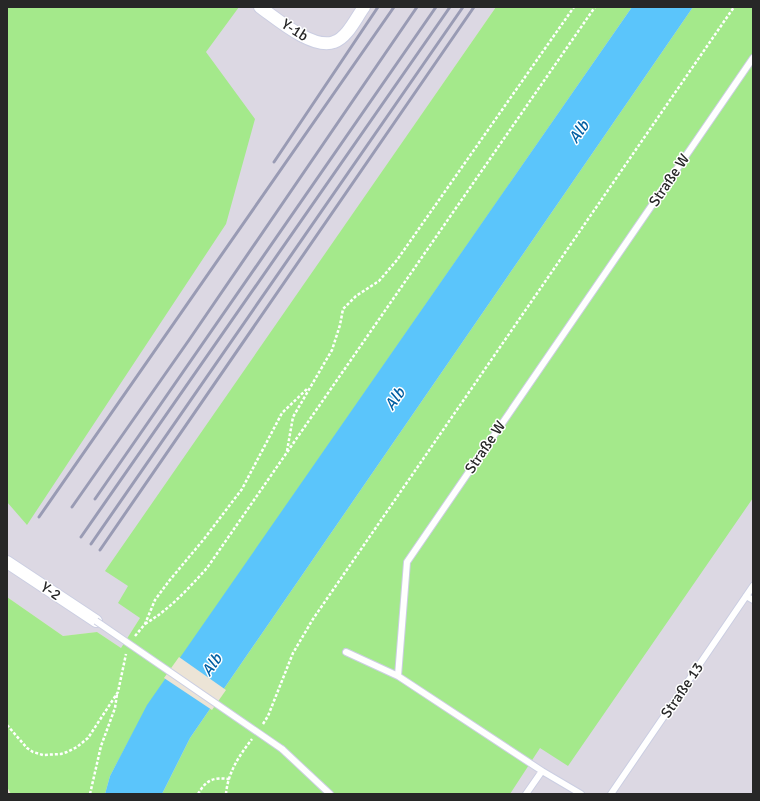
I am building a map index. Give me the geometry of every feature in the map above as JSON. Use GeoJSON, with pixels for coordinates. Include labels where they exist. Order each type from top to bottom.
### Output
{"type":"FeatureCollection","features":[{"type":"Feature","properties":{"kind":"street","name":"Y-1b"},"geometry":{"type":"LineString","coordinates":[[260,7],[308,40],[323,44],[335,42],[345,34],[364,7]]}},
{"type":"Feature","properties":{"kind":"street","name":"Y-2"},"geometry":{"type":"LineString","coordinates":[[7,562],[96,621]]}},
{"type":"Feature","properties":{"kind":"lane","name":"Straße W"},"geometry":{"type":"LineString","coordinates":[[398,676],[406,562],[753,58]]}},
{"type":"Feature","properties":{"kind":"lane","name":"Straße 13"},"geometry":{"type":"LineString","coordinates":[[611,794],[753,586]]}},
{"type":"Feature","properties":{"kind":"lane"},"geometry":{"type":"LineString","coordinates":[[746,596],[753,600]]}},
{"type":"Feature","properties":{"kind":"lane"},"geometry":{"type":"LineString","coordinates":[[96,621],[282,748],[330,794]]}},
{"type":"Feature","properties":{"kind":"lane"},"geometry":{"type":"LineString","coordinates":[[346,652],[398,676],[542,771],[581,794]]}},
{"type":"Feature","properties":{"kind":"lane"},"geometry":{"type":"LineString","coordinates":[[526,794],[542,771]]}},
{"type":"Feature","properties":{"kind":"path"},"geometry":{"type":"LineString","coordinates":[[287,453],[293,416],[332,350],[340,325],[342,310],[356,296],[379,281],[397,260],[574,7]]}},
{"type":"Feature","properties":{"kind":"path"},"geometry":{"type":"LineString","coordinates":[[310,386],[282,413],[242,489],[204,540],[168,581],[155,600],[145,624],[178,600],[207,568],[595,7]]}},
{"type":"Feature","properties":{"kind":"path"},"geometry":{"type":"LineString","coordinates":[[268,716],[293,653],[313,619],[734,7]]}},
{"type":"Feature","properties":{"kind":"path"},"geometry":{"type":"LineString","coordinates":[[90,794],[101,746],[115,708],[127,648]]}},
{"type":"Feature","properties":{"kind":"path"},"geometry":{"type":"LineString","coordinates":[[7,725],[27,748],[34,752],[43,755],[67,752],[77,747],[88,738],[118,692]]}},
{"type":"Feature","properties":{"kind":"path"},"geometry":{"type":"LineString","coordinates":[[226,794],[229,779],[238,757],[245,748]]}},
{"type":"Feature","properties":{"kind":"path"},"geometry":{"type":"LineString","coordinates":[[198,794],[204,784],[218,778],[229,779]]}},
{"type":"Feature","properties":{"kind":"shaded area"},"geometry":{"type":"Polygon","coordinates":[[[7,7],[496,7],[106,571],[129,586],[140,618],[121,648],[97,632],[63,636],[7,597],[7,7]]]}},
{"type":"Feature","properties":{"kind":"shaded area"},"geometry":{"type":"Polygon","coordinates":[[[753,42],[753,794],[267,794],[753,42]]]}},
{"type":"Feature","properties":{"kind":"green space"},"geometry":{"type":"Polygon","coordinates":[[[7,7],[239,7],[206,52],[255,119],[226,224],[27,525],[7,502],[7,7]]]}},
{"type":"Feature","properties":{"kind":"green space"},"geometry":{"type":"Polygon","coordinates":[[[496,7],[632,7],[148,705],[110,776],[105,794],[11,794],[7,787],[7,597],[63,636],[97,632],[121,648],[140,618],[118,603],[128,586],[105,571],[496,7]]]}},
{"type":"Feature","properties":{"kind":"green space"},"geometry":{"type":"Polygon","coordinates":[[[693,7],[753,7],[753,498],[568,766],[540,748],[510,794],[162,794],[190,738],[693,7]]]}},
{"type":"Feature","properties":{"kind":"water","name":"Alb"},"geometry":{"type":"Polygon","coordinates":[[[632,7],[693,7],[190,738],[162,794],[105,794],[110,776],[147,705],[632,7]]]}},
{"type":"Feature","properties":{"kind":"pier"},"geometry":{"type":"Polygon","coordinates":[[[179,657],[226,690],[212,710],[164,678],[179,657]]]}},
{"type":"Feature","properties":{"kind":"railway"},"geometry":{"type":"LineString","coordinates":[[274,162],[378,7]]}},
{"type":"Feature","properties":{"kind":"railway"},"geometry":{"type":"LineString","coordinates":[[39,517],[394,7]]}},
{"type":"Feature","properties":{"kind":"railway"},"geometry":{"type":"LineString","coordinates":[[72,507],[189,340],[417,7]]}},
{"type":"Feature","properties":{"kind":"railway"},"geometry":{"type":"LineString","coordinates":[[95,499],[436,7]]}},
{"type":"Feature","properties":{"kind":"railway"},"geometry":{"type":"LineString","coordinates":[[81,537],[450,7]]}},
{"type":"Feature","properties":{"kind":"railway"},"geometry":{"type":"LineString","coordinates":[[91,544],[463,7]]}},
{"type":"Feature","properties":{"kind":"railway"},"geometry":{"type":"LineString","coordinates":[[100,550],[474,7]]}}]}
